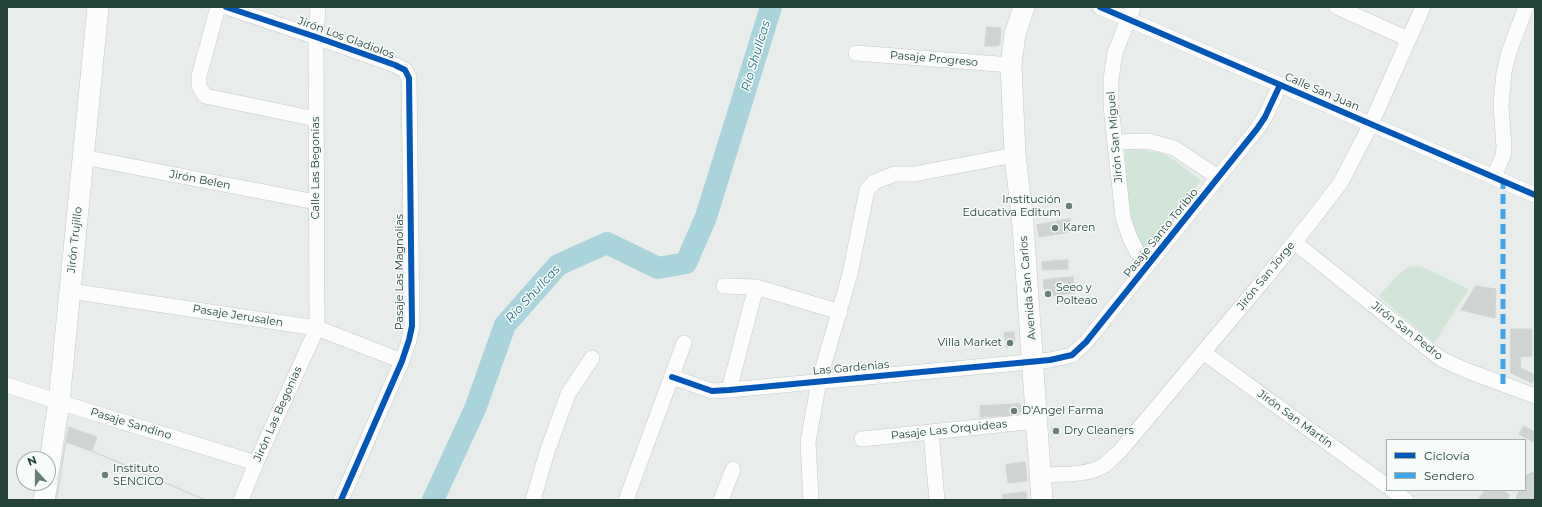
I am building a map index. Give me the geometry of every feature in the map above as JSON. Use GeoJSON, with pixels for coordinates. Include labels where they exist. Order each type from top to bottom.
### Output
{"type":"FeatureCollection","features":[{"type":"Feature","properties":{"kind":"main road","name":"Jirón Trujillo"},"geometry":{"type":"LineString","coordinates":[[51,451],[59,402],[98,7]]}},
{"type":"Feature","properties":{"kind":"main road","name":"Avenida San Carlos"},"geometry":{"type":"LineString","coordinates":[[1024,7],[1015,34],[1011,65],[1015,155],[1033,361],[1042,500]]}},
{"type":"Feature","properties":{"kind":"main road"},"geometry":{"type":"LineString","coordinates":[[1528,500],[1535,484]]}},
{"type":"Feature","properties":{"kind":"street"},"geometry":{"type":"LineString","coordinates":[[218,7],[199,76],[199,86],[205,96],[316,119]]}},
{"type":"Feature","properties":{"kind":"street","name":"Jirón Los Gladiolos"},"geometry":{"type":"LineString","coordinates":[[226,7],[316,37],[405,70],[409,78]]}},
{"type":"Feature","properties":{"kind":"street","name":"Calle Las Begonias"},"geometry":{"type":"LineString","coordinates":[[317,328],[316,37],[318,7]]}},
{"type":"Feature","properties":{"kind":"street","name":"Calle San Juan"},"geometry":{"type":"LineString","coordinates":[[1100,7],[1131,13],[1280,85],[1494,176],[1535,195]]}},
{"type":"Feature","properties":{"kind":"street"},"geometry":{"type":"LineString","coordinates":[[1336,7],[1408,39]]}},
{"type":"Feature","properties":{"kind":"street","name":"Jirón San Jorge"},"geometry":{"type":"LineString","coordinates":[[1041,475],[1088,471],[1102,467],[1120,451],[1312,220],[1340,182],[1371,124],[1423,7]]}},
{"type":"Feature","properties":{"kind":"street"},"geometry":{"type":"LineString","coordinates":[[1494,176],[1503,156],[1504,147],[1501,105],[1503,77],[1509,52],[1526,7]]}},
{"type":"Feature","properties":{"kind":"street","name":"Jirón San Miguel"},"geometry":{"type":"LineString","coordinates":[[1131,13],[1115,53],[1111,79],[1111,106],[1121,208],[1125,225],[1137,252],[1149,263]]}},
{"type":"Feature","properties":{"kind":"street","name":"Pasaje Progreso"},"geometry":{"type":"LineString","coordinates":[[856,53],[1011,65]]}},
{"type":"Feature","properties":{"kind":"street","name":"Pasaje Las Magnolias"},"geometry":{"type":"LineString","coordinates":[[341,500],[402,361],[412,326],[409,78]]}},
{"type":"Feature","properties":{"kind":"street","name":"Pasaje Santo Toribio"},"geometry":{"type":"LineString","coordinates":[[1033,361],[1061,359],[1072,355],[1086,342],[1261,123],[1280,85]]}},
{"type":"Feature","properties":{"kind":"street"},"geometry":{"type":"LineString","coordinates":[[1115,142],[1148,140],[1174,148],[1218,177]]}},
{"type":"Feature","properties":{"kind":"street"},"geometry":{"type":"LineString","coordinates":[[811,500],[808,442],[819,381],[850,274],[867,190],[874,182],[895,174],[914,174],[1015,155]]}},
{"type":"Feature","properties":{"kind":"street","name":"Jirón Belen"},"geometry":{"type":"LineString","coordinates":[[83,157],[316,202]]}},
{"type":"Feature","properties":{"kind":"street","name":"Jirón San Pedro"},"geometry":{"type":"LineString","coordinates":[[1294,242],[1441,358],[1468,372],[1535,396]]}},
{"type":"Feature","properties":{"kind":"street"},"geometry":{"type":"LineString","coordinates":[[724,286],[756,287],[840,312]]}},
{"type":"Feature","properties":{"kind":"street"},"geometry":{"type":"LineString","coordinates":[[729,390],[756,287]]}},
{"type":"Feature","properties":{"kind":"street","name":"Pasaje Jerusalen"},"geometry":{"type":"LineString","coordinates":[[70,291],[317,328],[402,361]]}},
{"type":"Feature","properties":{"kind":"street","name":"Jirón Las Begonias"},"geometry":{"type":"LineString","coordinates":[[241,500],[256,462],[317,328]]}},
{"type":"Feature","properties":{"kind":"street"},"geometry":{"type":"LineString","coordinates":[[626,500],[684,343]]}},
{"type":"Feature","properties":{"kind":"street","name":"Jirón San Martín"},"geometry":{"type":"LineString","coordinates":[[1203,352],[1386,485]]}},
{"type":"Feature","properties":{"kind":"street"},"geometry":{"type":"LineString","coordinates":[[533,500],[547,452],[568,394],[592,358]]}},
{"type":"Feature","properties":{"kind":"street","name":"Las Gardenias"},"geometry":{"type":"LineString","coordinates":[[672,377],[712,391],[1033,361]]}},
{"type":"Feature","properties":{"kind":"street","name":"Pasaje Sandino"},"geometry":{"type":"LineString","coordinates":[[7,385],[256,462]]}},
{"type":"Feature","properties":{"kind":"street","name":"Pasaje Las Orquideas"},"geometry":{"type":"LineString","coordinates":[[862,439],[1037,421]]}},
{"type":"Feature","properties":{"kind":"street"},"geometry":{"type":"LineString","coordinates":[[931,432],[937,500]]}},
{"type":"Feature","properties":{"kind":"street"},"geometry":{"type":"LineString","coordinates":[[721,500],[733,469]]}},
{"type":"Feature","properties":{"kind":"street"},"geometry":{"type":"LineString","coordinates":[[1393,491],[1406,500]]}},
{"type":"Feature","properties":{"kind":"green space"},"geometry":{"type":"Polygon","coordinates":[[[1125,147],[1161,153],[1174,160],[1201,181],[1140,253],[1126,201],[1125,147]]]}},
{"type":"Feature","properties":{"kind":"green space"},"geometry":{"type":"Polygon","coordinates":[[[1420,266],[1469,289],[1434,343],[1379,296],[1395,278],[1408,267],[1420,266]]]}},
{"type":"Feature","properties":{"kind":"building"},"geometry":{"type":"Polygon","coordinates":[[[987,27],[1001,28],[1000,44],[998,46],[985,46],[987,27]]]}},
{"type":"Feature","properties":{"kind":"building","name":"Karen"},"geometry":{"type":"Polygon","coordinates":[[[1070,219],[1072,232],[1039,237],[1037,225],[1070,219]]]}},
{"type":"Feature","properties":{"kind":"building"},"geometry":{"type":"Polygon","coordinates":[[[1068,260],[1068,269],[1042,270],[1042,262],[1068,260]]]}},
{"type":"Feature","properties":{"kind":"building"},"geometry":{"type":"Polygon","coordinates":[[[1073,277],[1075,293],[1045,297],[1043,280],[1073,277]]]}},
{"type":"Feature","properties":{"kind":"building"},"geometry":{"type":"Polygon","coordinates":[[[1476,286],[1496,289],[1495,318],[1461,310],[1476,286]]]}},
{"type":"Feature","properties":{"kind":"building"},"geometry":{"type":"Polygon","coordinates":[[[1511,329],[1532,329],[1532,356],[1520,357],[1521,368],[1535,375],[1532,383],[1511,373],[1511,329]]]}},
{"type":"Feature","properties":{"kind":"building"},"geometry":{"type":"Polygon","coordinates":[[[1014,332],[1015,342],[1012,347],[1006,348],[1004,333],[1014,332]]]}},
{"type":"Feature","properties":{"kind":"building"},"geometry":{"type":"Polygon","coordinates":[[[1020,404],[1021,411],[1017,415],[980,417],[980,406],[1020,404]]]}},
{"type":"Feature","properties":{"kind":"building"},"geometry":{"type":"Polygon","coordinates":[[[1524,426],[1535,432],[1535,439],[1533,442],[1519,434],[1524,426]]]}},
{"type":"Feature","properties":{"kind":"building"},"geometry":{"type":"Polygon","coordinates":[[[69,427],[97,437],[92,451],[66,442],[69,427]]]}},
{"type":"Feature","properties":{"kind":"building","name":"Dry Cleaners"},"geometry":{"type":"Polygon","coordinates":[[[1059,427],[1060,434],[1052,435],[1051,428],[1059,427]]]}},
{"type":"Feature","properties":{"kind":"building","name":"Instituto SENCICO"},"geometry":{"type":"Polygon","coordinates":[[[66,442],[92,451],[205,500],[57,500],[66,442]]]}},
{"type":"Feature","properties":{"kind":"building","name":"Instituto SENCICO"},"geometry":{"type":"Polygon","coordinates":[[[66,442],[92,451],[205,500],[57,500],[66,442]]]}},
{"type":"Feature","properties":{"kind":"building"},"geometry":{"type":"Polygon","coordinates":[[[1025,462],[1027,481],[1008,483],[1006,465],[1025,462]]]}},
{"type":"Feature","properties":{"kind":"building"},"geometry":{"type":"Polygon","coordinates":[[[1484,491],[1504,491],[1510,495],[1507,500],[1479,499],[1484,491]]]}},
{"type":"Feature","properties":{"kind":"building"},"geometry":{"type":"Polygon","coordinates":[[[1026,492],[1027,500],[1003,500],[1002,495],[1026,492]]]}},
{"type":"Feature","properties":{"kind":"waterway","name":"Rio Shullcas"},"geometry":{"type":"LineString","coordinates":[[433,500],[475,409],[505,325],[558,265],[607,243],[658,268],[686,263],[706,217],[771,7]]}},
{"type":"Feature","properties":{"kind":"marked path"},"geometry":{"type":"LineString","coordinates":[[1503,181],[1503,384]]}},
{"type":"Feature","properties":{"kind":"cycle path"},"geometry":{"type":"LineString","coordinates":[[226,7],[395,65],[405,70],[409,78],[412,326],[402,361],[341,500]]}},
{"type":"Feature","properties":{"kind":"cycle path"},"geometry":{"type":"LineString","coordinates":[[1100,7],[1535,195]]}},
{"type":"Feature","properties":{"kind":"cycle path"},"geometry":{"type":"LineString","coordinates":[[672,377],[712,391],[1050,360],[1072,355],[1086,342],[1257,129],[1265,117],[1280,85]]}},
{"type":"Feature","properties":{"kind":"place","name":"Institución Educativa Editum"},"geometry":{"type":"Point","coordinates":[1069,206]}},
{"type":"Feature","properties":{"kind":"place","name":"Karen"},"geometry":{"type":"Point","coordinates":[1055,228]}},
{"type":"Feature","properties":{"kind":"place","name":"Seeo y Polteao"},"geometry":{"type":"Point","coordinates":[1048,294]}},
{"type":"Feature","properties":{"kind":"place","name":"Villa Market"},"geometry":{"type":"Point","coordinates":[1010,343]}},
{"type":"Feature","properties":{"kind":"place","name":"D'Angel Farma"},"geometry":{"type":"Point","coordinates":[1014,411]}},
{"type":"Feature","properties":{"kind":"place","name":"Dry Cleaners"},"geometry":{"type":"Point","coordinates":[1056,431]}},
{"type":"Feature","properties":{"kind":"place","name":"Instituto SENCICO"},"geometry":{"type":"Point","coordinates":[105,475]}}]}
